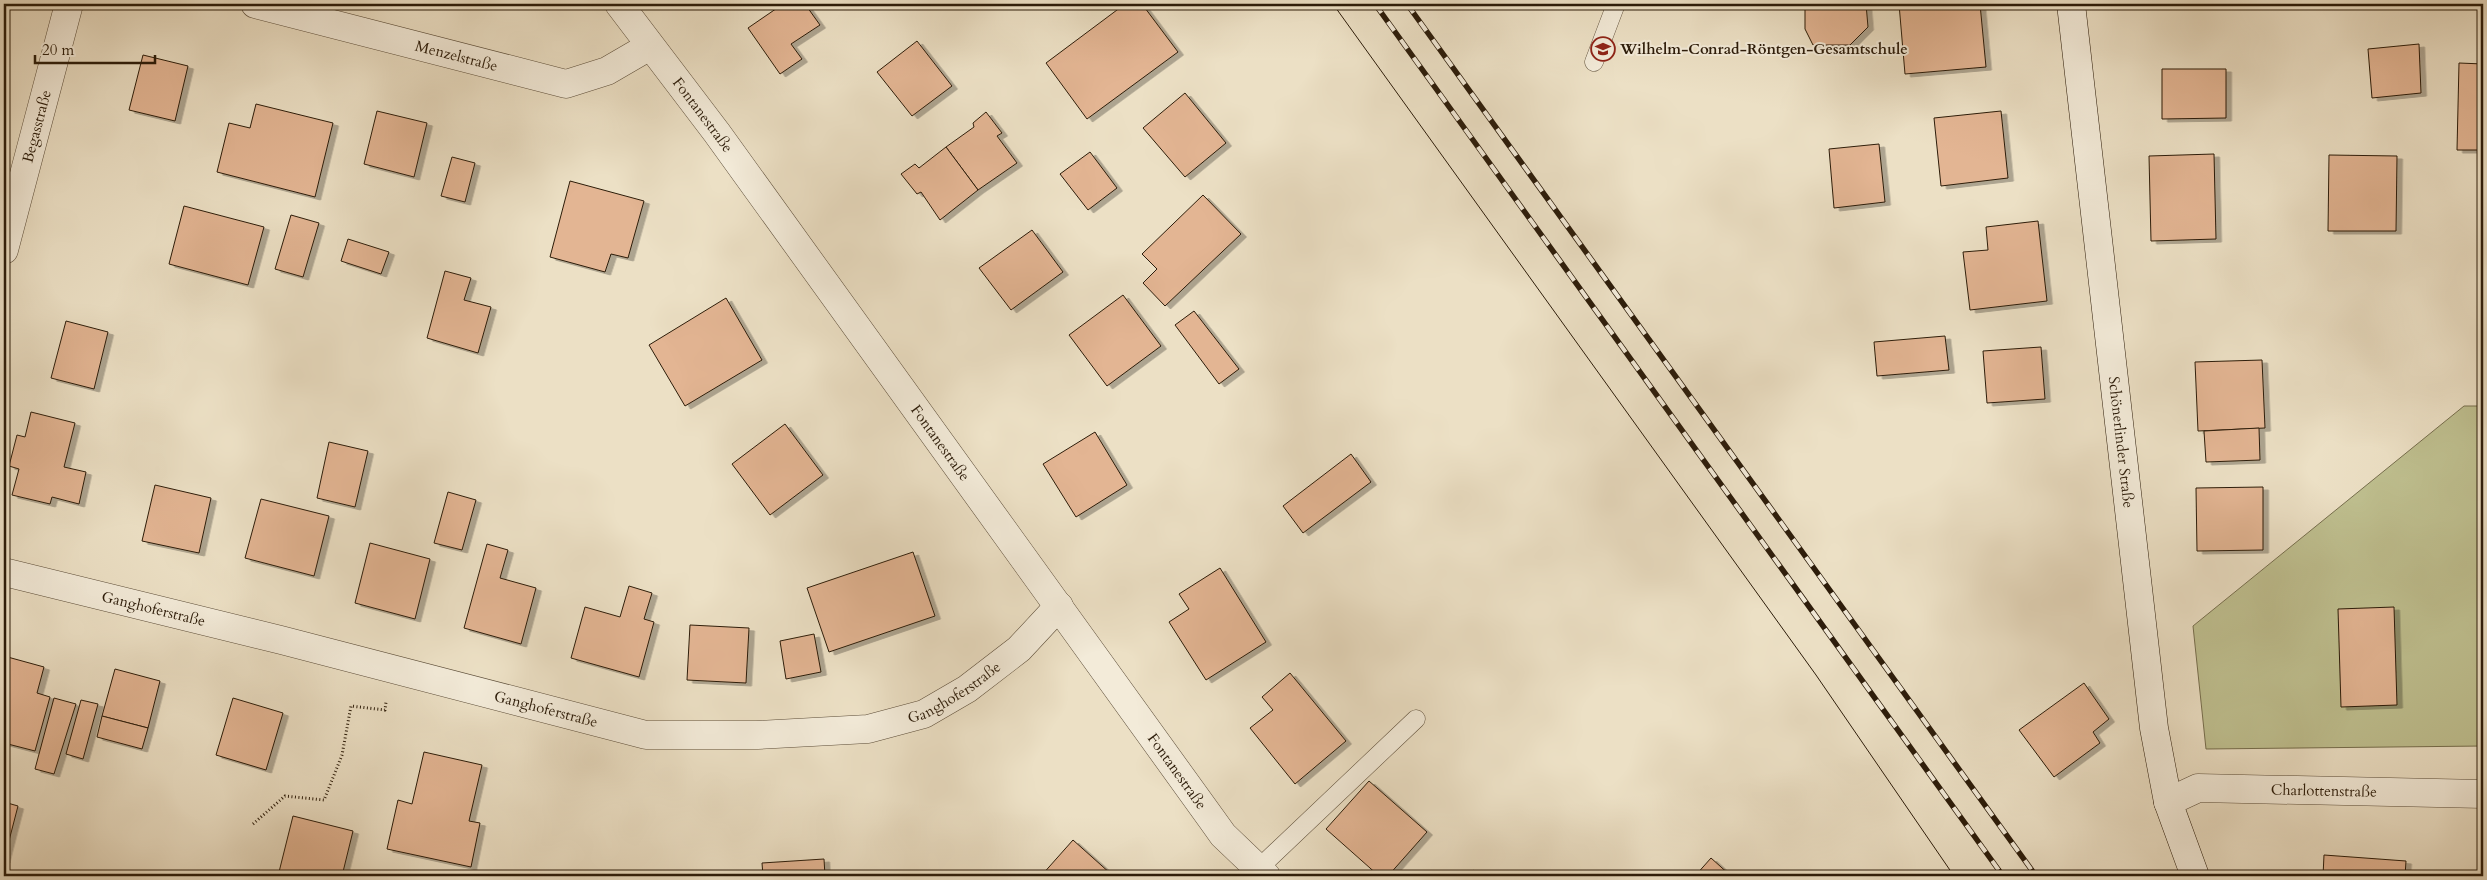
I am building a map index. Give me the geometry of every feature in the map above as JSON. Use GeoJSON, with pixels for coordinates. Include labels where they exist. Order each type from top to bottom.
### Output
{"type":"FeatureCollection","features":[{"type":"Feature","properties":{"kind":"street","name":"Begasstraße"},"geometry":{"type":"LineString","coordinates":[[4,250],[69,4]]}},
{"type":"Feature","properties":{"kind":"street","name":"Menzelstraße"},"geometry":{"type":"LineString","coordinates":[[255,4],[566,84],[607,71],[650,46]]}},
{"type":"Feature","properties":{"kind":"street","name":"Fontanestraße"},"geometry":{"type":"LineString","coordinates":[[619,4],[717,133],[1223,835],[1262,872]]}},
{"type":"Feature","properties":{"kind":"street","name":"Schönerlinder Straße"},"geometry":{"type":"LineString","coordinates":[[2071,4],[2154,728],[2168,802],[2195,876]]}},
{"type":"Feature","properties":{"kind":"street","name":"Ganghoferstraße"},"geometry":{"type":"LineString","coordinates":[[4,572],[646,735],[757,735],[868,729],[924,714],[967,689],[1020,649],[1059,606]]}},
{"type":"Feature","properties":{"kind":"street","name":"Charlottenstraße"},"geometry":{"type":"LineString","coordinates":[[2168,802],[2198,788],[2483,794]]}},
{"type":"Feature","properties":{"kind":"lane"},"geometry":{"type":"LineString","coordinates":[[1594,62],[1616,4]]}},
{"type":"Feature","properties":{"kind":"lane"},"geometry":{"type":"LineString","coordinates":[[1262,872],[1416,719]]}},
{"type":"Feature","properties":{"kind":"path"},"geometry":{"type":"LineString","coordinates":[[254,824],[285,796],[324,800],[342,755],[350,706],[385,710],[390,669]]}},
{"type":"Feature","properties":{"kind":"green space"},"geometry":{"type":"Polygon","coordinates":[[[2464,406],[2483,406],[2483,746],[2206,749],[2193,626],[2464,406]]]}},
{"type":"Feature","properties":{"kind":"building"},"geometry":{"type":"Polygon","coordinates":[[[783,4],[805,4],[820,25],[791,44],[802,59],[780,74],[748,28],[783,4]]]}},
{"type":"Feature","properties":{"kind":"building"},"geometry":{"type":"Polygon","coordinates":[[[1125,4],[1142,4],[1178,52],[1087,119],[1046,63],[1125,4]]]}},
{"type":"Feature","properties":{"kind":"building"},"geometry":{"type":"Polygon","coordinates":[[[1805,4],[1866,4],[1868,27],[1850,45],[1813,45],[1805,29],[1805,4]]]}},
{"type":"Feature","properties":{"kind":"building"},"geometry":{"type":"Polygon","coordinates":[[[1899,4],[1980,4],[1986,67],[1905,74],[1899,4]]]}},
{"type":"Feature","properties":{"kind":"building"},"geometry":{"type":"Polygon","coordinates":[[[917,41],[952,86],[912,116],[877,72],[917,41]]]}},
{"type":"Feature","properties":{"kind":"building"},"geometry":{"type":"Polygon","coordinates":[[[2419,44],[2421,93],[2372,98],[2368,49],[2419,44]]]}},
{"type":"Feature","properties":{"kind":"building"},"geometry":{"type":"Polygon","coordinates":[[[143,55],[188,66],[175,121],[129,110],[143,55]]]}},
{"type":"Feature","properties":{"kind":"building"},"geometry":{"type":"Polygon","coordinates":[[[2459,63],[2483,64],[2483,150],[2457,150],[2459,63]]]}},
{"type":"Feature","properties":{"kind":"building"},"geometry":{"type":"Polygon","coordinates":[[[2162,69],[2226,69],[2226,118],[2162,119],[2162,69]]]}},
{"type":"Feature","properties":{"kind":"building"},"geometry":{"type":"Polygon","coordinates":[[[1185,93],[1226,143],[1185,177],[1143,128],[1185,93]]]}},
{"type":"Feature","properties":{"kind":"building"},"geometry":{"type":"Polygon","coordinates":[[[256,104],[333,123],[315,197],[217,172],[229,123],[250,128],[256,104]]]}},
{"type":"Feature","properties":{"kind":"building"},"geometry":{"type":"Polygon","coordinates":[[[377,111],[427,123],[414,177],[364,164],[377,111]]]}},
{"type":"Feature","properties":{"kind":"building"},"geometry":{"type":"Polygon","coordinates":[[[2001,111],[2008,178],[1941,186],[1934,118],[2001,111]]]}},
{"type":"Feature","properties":{"kind":"building"},"geometry":{"type":"Polygon","coordinates":[[[986,112],[1002,133],[997,136],[1017,163],[978,190],[946,147],[974,127],[973,123],[986,112]]]}},
{"type":"Feature","properties":{"kind":"building"},"geometry":{"type":"Polygon","coordinates":[[[1879,144],[1885,202],[1834,208],[1829,149],[1879,144]]]}},
{"type":"Feature","properties":{"kind":"building"},"geometry":{"type":"Polygon","coordinates":[[[946,147],[978,190],[940,220],[921,192],[917,194],[901,174],[915,164],[919,168],[946,147]]]}},
{"type":"Feature","properties":{"kind":"building"},"geometry":{"type":"Polygon","coordinates":[[[1090,152],[1117,188],[1088,210],[1060,174],[1090,152]]]}},
{"type":"Feature","properties":{"kind":"building"},"geometry":{"type":"Polygon","coordinates":[[[2214,154],[2216,239],[2151,241],[2149,156],[2214,154]]]}},
{"type":"Feature","properties":{"kind":"building"},"geometry":{"type":"Polygon","coordinates":[[[2329,155],[2397,156],[2396,231],[2328,231],[2329,155]]]}},
{"type":"Feature","properties":{"kind":"building"},"geometry":{"type":"Polygon","coordinates":[[[452,157],[475,163],[465,202],[441,196],[452,157]]]}},
{"type":"Feature","properties":{"kind":"building"},"geometry":{"type":"Polygon","coordinates":[[[570,181],[644,201],[628,258],[611,254],[605,272],[550,257],[570,181]]]}},
{"type":"Feature","properties":{"kind":"building"},"geometry":{"type":"Polygon","coordinates":[[[1203,195],[1241,234],[1165,306],[1143,283],[1157,269],[1142,254],[1203,195]]]}},
{"type":"Feature","properties":{"kind":"building"},"geometry":{"type":"Polygon","coordinates":[[[184,206],[264,227],[248,285],[169,264],[184,206]]]}},
{"type":"Feature","properties":{"kind":"building"},"geometry":{"type":"Polygon","coordinates":[[[291,215],[319,223],[303,277],[275,269],[291,215]]]}},
{"type":"Feature","properties":{"kind":"building"},"geometry":{"type":"Polygon","coordinates":[[[2038,221],[2047,301],[1970,310],[1963,252],[1988,250],[1986,227],[2038,221]]]}},
{"type":"Feature","properties":{"kind":"building"},"geometry":{"type":"Polygon","coordinates":[[[1032,230],[1063,272],[1011,310],[979,268],[1032,230]]]}},
{"type":"Feature","properties":{"kind":"building"},"geometry":{"type":"Polygon","coordinates":[[[348,239],[389,252],[381,274],[341,261],[348,239]]]}},
{"type":"Feature","properties":{"kind":"building"},"geometry":{"type":"Polygon","coordinates":[[[445,271],[471,278],[464,300],[491,307],[478,353],[427,338],[445,271]]]}},
{"type":"Feature","properties":{"kind":"building"},"geometry":{"type":"Polygon","coordinates":[[[1123,295],[1161,346],[1107,386],[1069,335],[1123,295]]]}},
{"type":"Feature","properties":{"kind":"building"},"geometry":{"type":"Polygon","coordinates":[[[726,298],[762,360],[685,406],[649,345],[726,298]]]}},
{"type":"Feature","properties":{"kind":"building"},"geometry":{"type":"Polygon","coordinates":[[[1194,311],[1239,369],[1219,384],[1175,325],[1194,311]]]}},
{"type":"Feature","properties":{"kind":"building"},"geometry":{"type":"Polygon","coordinates":[[[66,321],[108,332],[94,389],[51,378],[66,321]]]}},
{"type":"Feature","properties":{"kind":"building"},"geometry":{"type":"Polygon","coordinates":[[[1945,336],[1949,370],[1877,376],[1874,342],[1945,336]]]}},
{"type":"Feature","properties":{"kind":"building"},"geometry":{"type":"Polygon","coordinates":[[[2041,347],[2045,399],[1987,403],[1983,351],[2041,347]]]}},
{"type":"Feature","properties":{"kind":"building"},"geometry":{"type":"Polygon","coordinates":[[[2262,360],[2265,428],[2198,431],[2195,362],[2262,360]]]}},
{"type":"Feature","properties":{"kind":"building"},"geometry":{"type":"Polygon","coordinates":[[[31,412],[75,423],[64,467],[86,472],[79,504],[52,497],[50,504],[12,495],[19,469],[9,466],[17,435],[25,437],[31,412]]]}},
{"type":"Feature","properties":{"kind":"building"},"geometry":{"type":"Polygon","coordinates":[[[785,424],[823,475],[770,515],[732,464],[785,424]]]}},
{"type":"Feature","properties":{"kind":"building"},"geometry":{"type":"Polygon","coordinates":[[[2259,428],[2260,460],[2206,462],[2204,431],[2259,428]]]}},
{"type":"Feature","properties":{"kind":"building"},"geometry":{"type":"Polygon","coordinates":[[[1095,432],[1127,485],[1076,517],[1043,464],[1095,432]]]}},
{"type":"Feature","properties":{"kind":"building"},"geometry":{"type":"Polygon","coordinates":[[[329,442],[368,451],[355,507],[317,498],[329,442]]]}},
{"type":"Feature","properties":{"kind":"building"},"geometry":{"type":"Polygon","coordinates":[[[1351,454],[1371,482],[1303,533],[1283,506],[1351,454]]]}},
{"type":"Feature","properties":{"kind":"building"},"geometry":{"type":"Polygon","coordinates":[[[155,485],[211,498],[199,553],[142,541],[155,485]]]}},
{"type":"Feature","properties":{"kind":"building"},"geometry":{"type":"Polygon","coordinates":[[[2263,487],[2263,550],[2197,551],[2196,488],[2263,487]]]}},
{"type":"Feature","properties":{"kind":"building"},"geometry":{"type":"Polygon","coordinates":[[[448,492],[476,500],[462,550],[434,543],[448,492]]]}},
{"type":"Feature","properties":{"kind":"building"},"geometry":{"type":"Polygon","coordinates":[[[261,499],[329,516],[314,576],[245,558],[261,499]]]}},
{"type":"Feature","properties":{"kind":"building"},"geometry":{"type":"Polygon","coordinates":[[[370,543],[430,559],[415,619],[355,603],[370,543]]]}},
{"type":"Feature","properties":{"kind":"building"},"geometry":{"type":"Polygon","coordinates":[[[487,544],[508,550],[500,578],[536,588],[521,644],[464,628],[487,544]]]}},
{"type":"Feature","properties":{"kind":"building"},"geometry":{"type":"Polygon","coordinates":[[[913,552],[935,616],[829,652],[807,588],[913,552]]]}},
{"type":"Feature","properties":{"kind":"building"},"geometry":{"type":"Polygon","coordinates":[[[1220,568],[1266,642],[1206,680],[1169,622],[1189,609],[1179,594],[1220,568]]]}},
{"type":"Feature","properties":{"kind":"building"},"geometry":{"type":"Polygon","coordinates":[[[629,586],[652,593],[644,619],[654,622],[639,677],[571,658],[585,607],[620,617],[629,586]]]}},
{"type":"Feature","properties":{"kind":"building"},"geometry":{"type":"Polygon","coordinates":[[[2394,607],[2397,705],[2341,707],[2338,609],[2394,607]]]}},
{"type":"Feature","properties":{"kind":"building"},"geometry":{"type":"Polygon","coordinates":[[[690,625],[749,628],[746,683],[687,680],[690,625]]]}},
{"type":"Feature","properties":{"kind":"building"},"geometry":{"type":"Polygon","coordinates":[[[814,634],[821,672],[786,679],[780,641],[814,634]]]}},
{"type":"Feature","properties":{"kind":"building"},"geometry":{"type":"Polygon","coordinates":[[[4,656],[44,667],[37,693],[50,697],[35,751],[4,743],[4,656]]]}},
{"type":"Feature","properties":{"kind":"building"},"geometry":{"type":"Polygon","coordinates":[[[115,669],[160,681],[148,728],[102,716],[115,669]]]}},
{"type":"Feature","properties":{"kind":"building"},"geometry":{"type":"Polygon","coordinates":[[[1290,673],[1346,741],[1295,784],[1250,728],[1273,710],[1262,697],[1290,673]]]}},
{"type":"Feature","properties":{"kind":"building"},"geometry":{"type":"Polygon","coordinates":[[[2084,683],[2109,719],[2093,732],[2100,743],[2054,777],[2019,730],[2084,683]]]}},
{"type":"Feature","properties":{"kind":"building"},"geometry":{"type":"Polygon","coordinates":[[[54,698],[76,704],[54,774],[35,769],[54,698]]]}},
{"type":"Feature","properties":{"kind":"building"},"geometry":{"type":"Polygon","coordinates":[[[233,698],[283,713],[266,770],[216,755],[233,698]]]}},
{"type":"Feature","properties":{"kind":"building"},"geometry":{"type":"Polygon","coordinates":[[[81,700],[98,704],[83,759],[66,754],[81,700]]]}},
{"type":"Feature","properties":{"kind":"building"},"geometry":{"type":"Polygon","coordinates":[[[102,716],[148,728],[142,749],[97,737],[102,716]]]}},
{"type":"Feature","properties":{"kind":"building"},"geometry":{"type":"Polygon","coordinates":[[[424,752],[482,765],[469,821],[480,823],[471,867],[387,849],[398,800],[412,804],[424,752]]]}},
{"type":"Feature","properties":{"kind":"building"},"geometry":{"type":"Polygon","coordinates":[[[1369,781],[1427,832],[1388,876],[1379,876],[1326,829],[1369,781]]]}},
{"type":"Feature","properties":{"kind":"building"},"geometry":{"type":"Polygon","coordinates":[[[4,802],[18,806],[4,860],[4,802]]]}},
{"type":"Feature","properties":{"kind":"building"},"geometry":{"type":"Polygon","coordinates":[[[293,816],[353,831],[342,876],[278,876],[293,816]]]}},
{"type":"Feature","properties":{"kind":"building"},"geometry":{"type":"Polygon","coordinates":[[[1073,840],[1111,874],[1110,876],[1041,876],[1073,840]]]}},
{"type":"Feature","properties":{"kind":"building"},"geometry":{"type":"Polygon","coordinates":[[[2324,855],[2406,861],[2405,876],[2323,876],[2324,855]]]}},
{"type":"Feature","properties":{"kind":"building"},"geometry":{"type":"Polygon","coordinates":[[[1711,858],[1731,876],[1695,876],[1711,858]]]}},
{"type":"Feature","properties":{"kind":"building"},"geometry":{"type":"Polygon","coordinates":[[[824,859],[825,876],[763,876],[762,863],[824,859]]]}},
{"type":"Feature","properties":{"kind":"building"},"geometry":{"type":"Polygon","coordinates":[[[1474,870],[1480,876],[1467,876],[1474,870]]]}},
{"type":"Feature","properties":{"kind":"tram line"},"geometry":{"type":"LineString","coordinates":[[1333,4],[1816,675],[1954,876]]}},
{"type":"Feature","properties":{"kind":"railway"},"geometry":{"type":"LineString","coordinates":[[1375,4],[2003,876]]}},
{"type":"Feature","properties":{"kind":"railway"},"geometry":{"type":"LineString","coordinates":[[1407,4],[2036,876]]}},
{"type":"Feature","properties":{"kind":"place","name":"Wilhelm-Conrad-Röntgen-Gesamtschule"},"geometry":{"type":"Point","coordinates":[1603,49]}}]}
